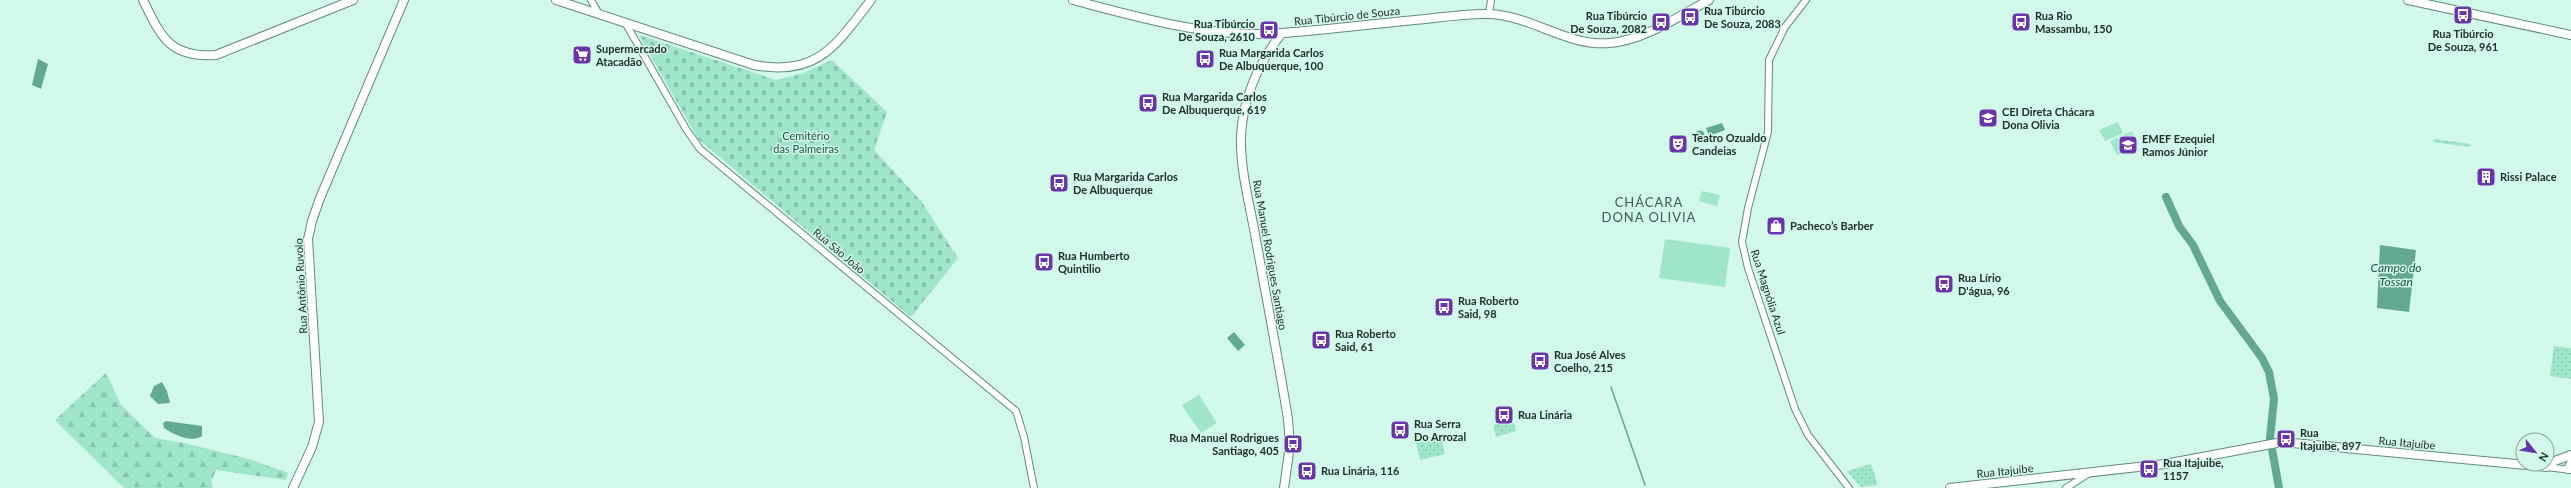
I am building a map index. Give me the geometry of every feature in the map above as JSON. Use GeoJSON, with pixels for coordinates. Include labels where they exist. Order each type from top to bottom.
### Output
{"type":"FeatureCollection","features":[{"type":"Feature","properties":{"kind":"main road"},"geometry":{"type":"LineString","coordinates":[[143,0],[157,29],[166,42],[178,50],[205,56],[216,55],[353,0]]}},
{"type":"Feature","properties":{"kind":"main road","name":"Rua Antônio Ruvolo"},"geometry":{"type":"LineString","coordinates":[[293,488],[312,447],[319,422],[308,239],[311,225],[404,0]]}},
{"type":"Feature","properties":{"kind":"main road"},"geometry":{"type":"LineString","coordinates":[[556,0],[754,65],[780,68],[806,64],[823,56],[849,30],[871,0]]}},
{"type":"Feature","properties":{"kind":"main road","name":"Rua Tibúrcio de Souza"},"geometry":{"type":"LineString","coordinates":[[1073,0],[1173,25],[1236,33],[1282,33],[1444,16],[1489,14],[1540,25],[1583,41],[1609,43],[1636,37],[1710,0]]}},
{"type":"Feature","properties":{"kind":"main road"},"geometry":{"type":"LineString","coordinates":[[2408,0],[2571,35]]}},
{"type":"Feature","properties":{"kind":"main road","name":"Rua Manuel Rodrigues Santiago"},"geometry":{"type":"LineString","coordinates":[[1282,33],[1261,63],[1255,76],[1246,108],[1241,135],[1242,159],[1253,227],[1288,419],[1290,445],[1284,488]]}},
{"type":"Feature","properties":{"kind":"main road","name":"Rua Itajuíbe"},"geometry":{"type":"LineString","coordinates":[[1950,488],[2123,470],[2206,458],[2282,442],[2515,464]]}},
{"type":"Feature","properties":{"kind":"main road"},"geometry":{"type":"LineString","coordinates":[[2555,461],[2571,456]]}},
{"type":"Feature","properties":{"kind":"street"},"geometry":{"type":"LineString","coordinates":[[591,0],[598,14]]}},
{"type":"Feature","properties":{"kind":"street"},"geometry":{"type":"LineString","coordinates":[[1489,14],[1491,0]]}},
{"type":"Feature","properties":{"kind":"street","name":"Rua Magnólia Azul"},"geometry":{"type":"LineString","coordinates":[[1806,0],[1777,40],[1769,60],[1768,132],[1742,231],[1744,254],[1798,416],[1808,435],[1849,488]]}},
{"type":"Feature","properties":{"kind":"street","name":"Rua São João"},"geometry":{"type":"LineString","coordinates":[[626,24],[686,129],[700,149],[1016,411],[1024,437],[1034,488]]}},
{"type":"Feature","properties":{"kind":"street","name":"Rua Itajuíbe"},"geometry":{"type":"LineString","coordinates":[[2555,467],[2570,467]]}},
{"type":"Feature","properties":{"kind":"street"},"geometry":{"type":"LineString","coordinates":[[2065,488],[2083,474]]}},
{"type":"Feature","properties":{"kind":"street"},"geometry":{"type":"LineString","coordinates":[[2065,488],[2083,474]]}},
{"type":"Feature","properties":{"kind":"green space","name":"Cemitério das Palmeiras"},"geometry":{"type":"Polygon","coordinates":[[[639,35],[776,80],[804,73],[832,60],[887,112],[874,150],[921,201],[958,258],[911,317],[698,139],[639,35]]]}},
{"type":"Feature","properties":{"kind":"green space"},"geometry":{"type":"Polygon","coordinates":[[[2118,122],[2123,133],[2105,141],[2099,130],[2118,122]]]}},
{"type":"Feature","properties":{"kind":"green space"},"geometry":{"type":"Polygon","coordinates":[[[2132,131],[2138,144],[2117,155],[2110,141],[2132,131]]]}},
{"type":"Feature","properties":{"kind":"green space"},"geometry":{"type":"Polygon","coordinates":[[[2434,139],[2471,144],[2470,147],[2433,142],[2434,139]]]}},
{"type":"Feature","properties":{"kind":"green space"},"geometry":{"type":"Polygon","coordinates":[[[1702,191],[1720,195],[1717,206],[1699,201],[1702,191]]]}},
{"type":"Feature","properties":{"kind":"green space"},"geometry":{"type":"Polygon","coordinates":[[[1665,239],[1730,248],[1725,287],[1659,278],[1665,239]]]}},
{"type":"Feature","properties":{"kind":"green space"},"geometry":{"type":"Polygon","coordinates":[[[2554,346],[2571,348],[2571,379],[2550,376],[2554,346]]]}},
{"type":"Feature","properties":{"kind":"green space"},"geometry":{"type":"Polygon","coordinates":[[[106,373],[121,405],[155,438],[184,443],[249,459],[288,473],[286,480],[216,470],[211,482],[213,488],[124,488],[55,420],[106,373]]]}},
{"type":"Feature","properties":{"kind":"green space"},"geometry":{"type":"Polygon","coordinates":[[[1199,395],[1217,423],[1201,433],[1182,405],[1199,395]]]}},
{"type":"Feature","properties":{"kind":"green space"},"geometry":{"type":"Polygon","coordinates":[[[1508,420],[1514,424],[1516,431],[1496,437],[1493,425],[1508,420]]]}},
{"type":"Feature","properties":{"kind":"green space"},"geometry":{"type":"Polygon","coordinates":[[[1440,434],[1445,454],[1420,460],[1416,442],[1440,434]]]}},
{"type":"Feature","properties":{"kind":"green space"},"geometry":{"type":"Polygon","coordinates":[[[1871,464],[1878,485],[1861,487],[1847,471],[1871,464]]]}},
{"type":"Feature","properties":{"kind":"water"},"geometry":{"type":"Polygon","coordinates":[[[38,59],[48,64],[41,89],[32,85],[38,59]]]}},
{"type":"Feature","properties":{"kind":"water"},"geometry":{"type":"Polygon","coordinates":[[[1722,123],[1725,130],[1709,136],[1706,128],[1722,123]]]}},
{"type":"Feature","properties":{"kind":"water"},"geometry":{"type":"Polygon","coordinates":[[[1698,131],[1702,131],[1704,135],[1702,139],[1698,139],[1696,137],[1696,133],[1698,131]]]}},
{"type":"Feature","properties":{"kind":"water","name":"Campo do Tossan"},"geometry":{"type":"Polygon","coordinates":[[[2380,245],[2416,250],[2409,312],[2377,308],[2380,245]]]}},
{"type":"Feature","properties":{"kind":"water"},"geometry":{"type":"Polygon","coordinates":[[[1234,332],[1245,345],[1238,351],[1227,338],[1234,332]]]}},
{"type":"Feature","properties":{"kind":"water"},"geometry":{"type":"Polygon","coordinates":[[[162,382],[167,391],[170,403],[158,404],[150,396],[154,386],[162,382]]]}},
{"type":"Feature","properties":{"kind":"water"},"geometry":{"type":"Polygon","coordinates":[[[166,421],[202,426],[202,436],[193,439],[173,433],[164,428],[163,423],[166,421]]]}},
{"type":"Feature","properties":{"kind":"waterway"},"geometry":{"type":"LineString","coordinates":[[2166,197],[2179,226],[2193,245],[2220,301],[2262,358],[2269,372],[2274,399],[2270,438],[2279,488]]}},
{"type":"Feature","properties":{"kind":"waterway"},"geometry":{"type":"LineString","coordinates":[[1611,387],[1645,485]]}},
{"type":"Feature","properties":{"kind":"place","name":"Rua Tibúrcio De Souza, 961"},"geometry":{"type":"Point","coordinates":[2463,15]}},
{"type":"Feature","properties":{"kind":"place","name":"Rua Tibúrcio De Souza, 2083"},"geometry":{"type":"Point","coordinates":[1690,17]}},
{"type":"Feature","properties":{"kind":"place","name":"Rua Tibúrcio De Souza, 2082"},"geometry":{"type":"Point","coordinates":[1661,22]}},
{"type":"Feature","properties":{"kind":"place","name":"Rua Rio Massambu, 150"},"geometry":{"type":"Point","coordinates":[2021,22]}},
{"type":"Feature","properties":{"kind":"place","name":"Rua Tibúrcio De Souza, 2610"},"geometry":{"type":"Point","coordinates":[1269,30]}},
{"type":"Feature","properties":{"kind":"place","name":"Supermercado Atacadão"},"geometry":{"type":"Point","coordinates":[582,55]}},
{"type":"Feature","properties":{"kind":"place","name":"Rua Margarida Carlos De Albuquerque, 100"},"geometry":{"type":"Point","coordinates":[1205,59]}},
{"type":"Feature","properties":{"kind":"place","name":"Rua Margarida Carlos De Albuquerque, 619"},"geometry":{"type":"Point","coordinates":[1148,103]}},
{"type":"Feature","properties":{"kind":"place","name":"CEI Direta Chácara Dona Olivia"},"geometry":{"type":"Point","coordinates":[1988,118]}},
{"type":"Feature","properties":{"kind":"place","name":"Teatro Ozualdo Candeias"},"geometry":{"type":"Point","coordinates":[1678,144]}},
{"type":"Feature","properties":{"kind":"place","name":"EMEF Ezequiel Ramos Júnior"},"geometry":{"type":"Point","coordinates":[2128,145]}},
{"type":"Feature","properties":{"kind":"place","name":"Rissi Palace"},"geometry":{"type":"Point","coordinates":[2486,177]}},
{"type":"Feature","properties":{"kind":"place","name":"Rua Margarida Carlos De Albuquerque"},"geometry":{"type":"Point","coordinates":[1059,183]}},
{"type":"Feature","properties":{"kind":"place","name":"Pacheco’s Barber"},"geometry":{"type":"Point","coordinates":[1776,226]}},
{"type":"Feature","properties":{"kind":"place","name":"Rua Humberto Quintilio"},"geometry":{"type":"Point","coordinates":[1044,262]}},
{"type":"Feature","properties":{"kind":"place","name":"Rua Lírio D'água, 96"},"geometry":{"type":"Point","coordinates":[1944,284]}},
{"type":"Feature","properties":{"kind":"place","name":"Rua Roberto Said, 98"},"geometry":{"type":"Point","coordinates":[1444,307]}},
{"type":"Feature","properties":{"kind":"place","name":"Rua Roberto Said, 61"},"geometry":{"type":"Point","coordinates":[1321,340]}},
{"type":"Feature","properties":{"kind":"place","name":"Rua José Alves Coelho, 215"},"geometry":{"type":"Point","coordinates":[1540,361]}},
{"type":"Feature","properties":{"kind":"place","name":"Rua Linária"},"geometry":{"type":"Point","coordinates":[1504,415]}},
{"type":"Feature","properties":{"kind":"place","name":"Rua Serra Do Arrozal"},"geometry":{"type":"Point","coordinates":[1400,430]}},
{"type":"Feature","properties":{"kind":"place","name":"Rua Itajuibe, 897"},"geometry":{"type":"Point","coordinates":[2286,439]}},
{"type":"Feature","properties":{"kind":"place","name":"Rua Manuel Rodrigues Santiago, 405"},"geometry":{"type":"Point","coordinates":[1293,444]}},
{"type":"Feature","properties":{"kind":"place","name":"Rua Itajuibe, 1157"},"geometry":{"type":"Point","coordinates":[2149,469]}},
{"type":"Feature","properties":{"kind":"place","name":"Rua Linária, 116"},"geometry":{"type":"Point","coordinates":[1307,471]}},
{"type":"Feature","properties":{"kind":"district","name":"CHÁCARA DONA OLIVIA"},"geometry":{"type":"Point","coordinates":[1649,210]}}]}
